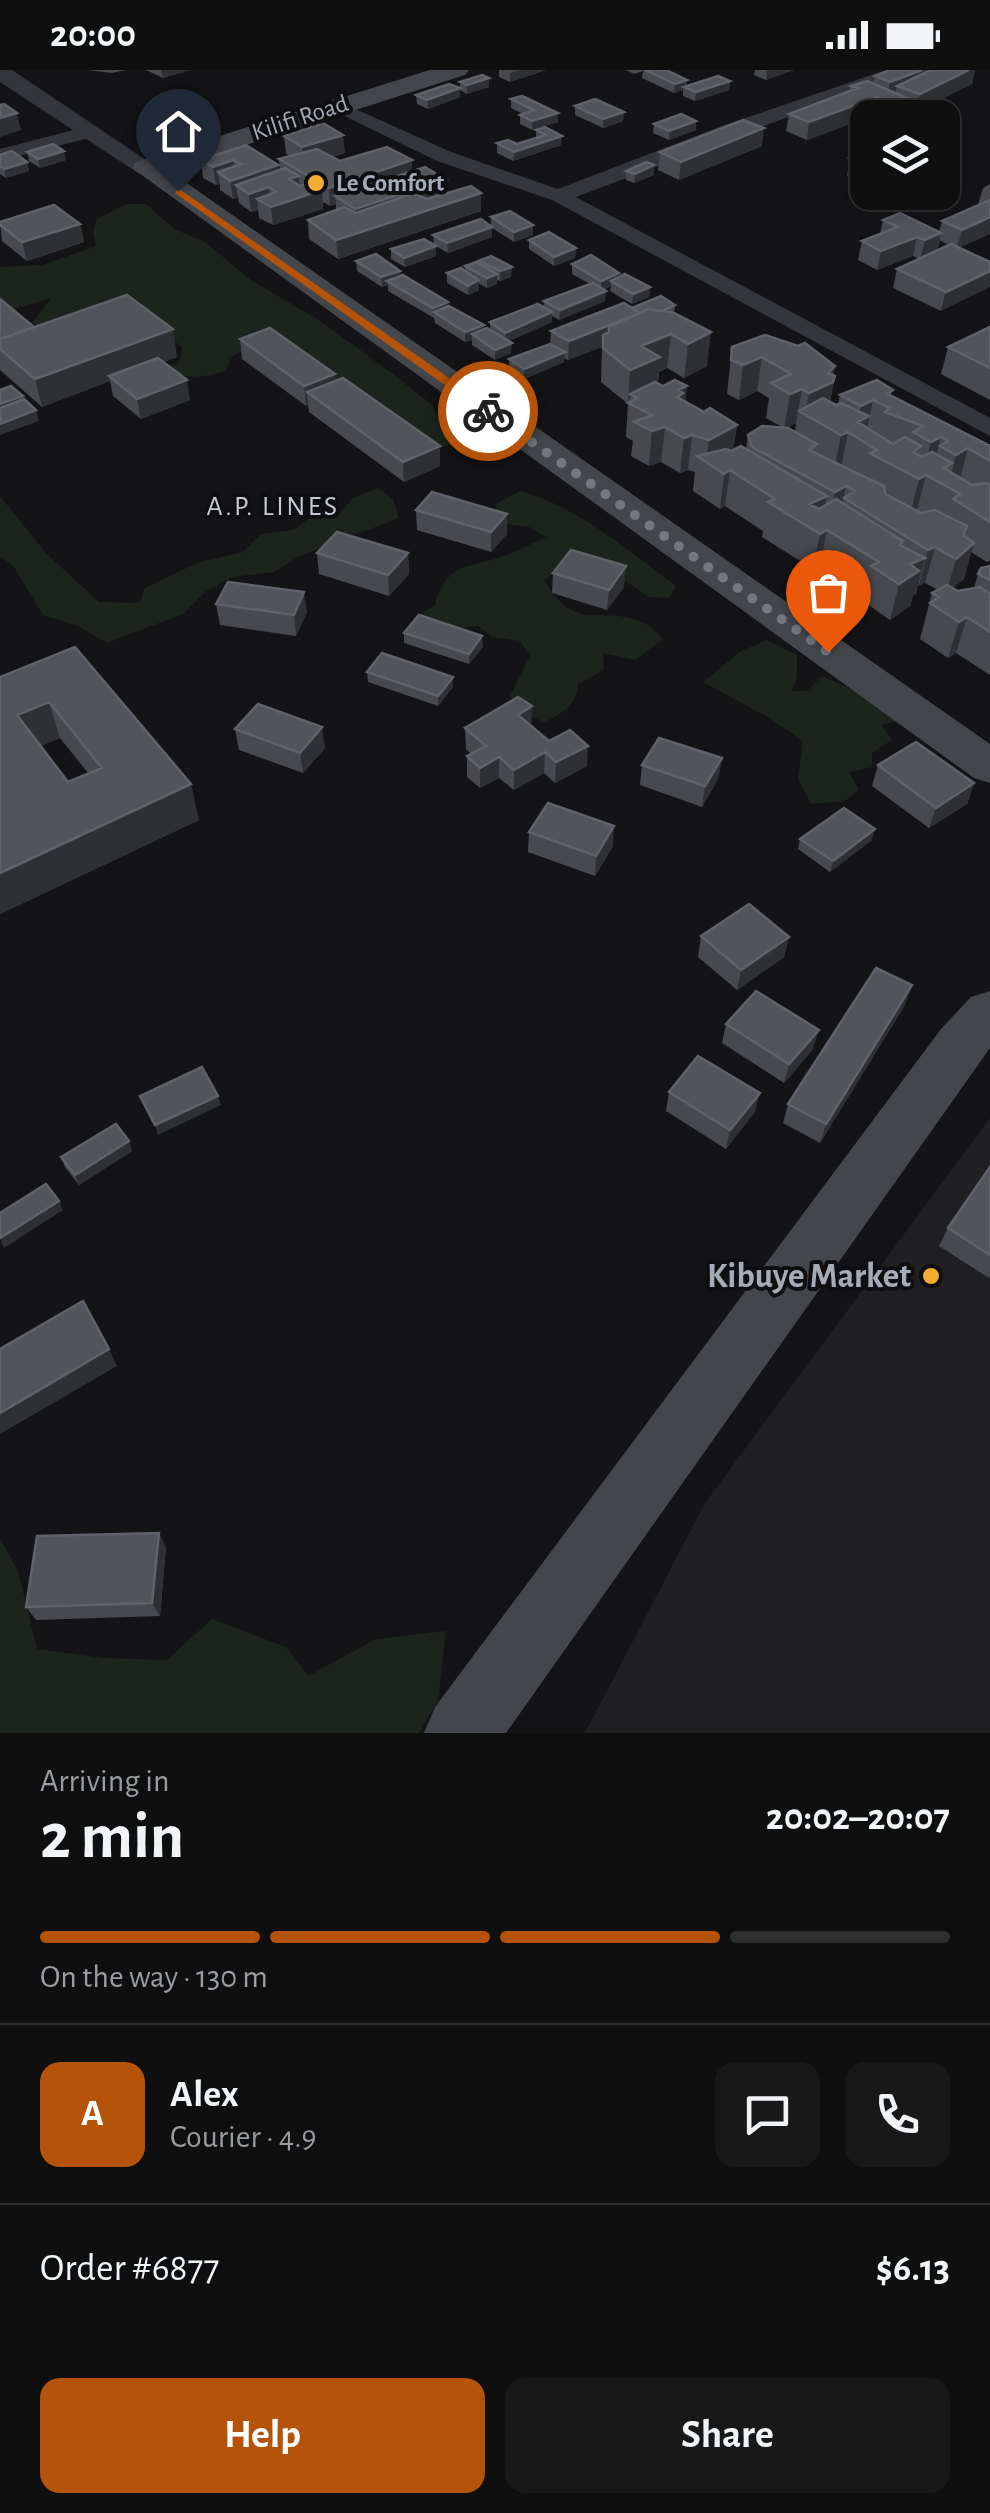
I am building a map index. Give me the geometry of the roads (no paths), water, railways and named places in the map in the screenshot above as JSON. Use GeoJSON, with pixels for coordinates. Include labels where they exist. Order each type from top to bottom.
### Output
{"type":"FeatureCollection","features":[{"type":"Feature","properties":{"kind":"main road","name":"Kilifi Road"},"geometry":{"type":"LineString","coordinates":[[146,168],[456,70]]}},
{"type":"Feature","properties":{"kind":"main road"},"geometry":{"type":"LineString","coordinates":[[146,168],[990,768]]}},
{"type":"Feature","properties":{"kind":"main road"},"geometry":{"type":"LineString","coordinates":[[461,1733],[948,1061],[990,1012]]}},
{"type":"Feature","properties":{"kind":"street"},"geometry":{"type":"LineString","coordinates":[[559,196],[728,130],[903,70]]}},
{"type":"Feature","properties":{"kind":"street"},"geometry":{"type":"LineString","coordinates":[[5,80],[146,168]]}},
{"type":"Feature","properties":{"kind":"street"},"geometry":{"type":"LineString","coordinates":[[333,106],[434,153],[523,188],[559,196],[990,428]]}},
{"type":"Feature","properties":{"kind":"street"},"geometry":{"type":"LineString","coordinates":[[0,155],[89,132]]}},
{"type":"Feature","properties":{"kind":"place","name":"Le Comfort"},"geometry":{"type":"Point","coordinates":[316,183]}},
{"type":"Feature","properties":{"kind":"place","name":"Kibuye Market"},"geometry":{"type":"Point","coordinates":[931,1276]}},
{"type":"Feature","properties":{"kind":"district","name":"A.P. LINES"},"geometry":{"type":"Point","coordinates":[273,507]}}]}
